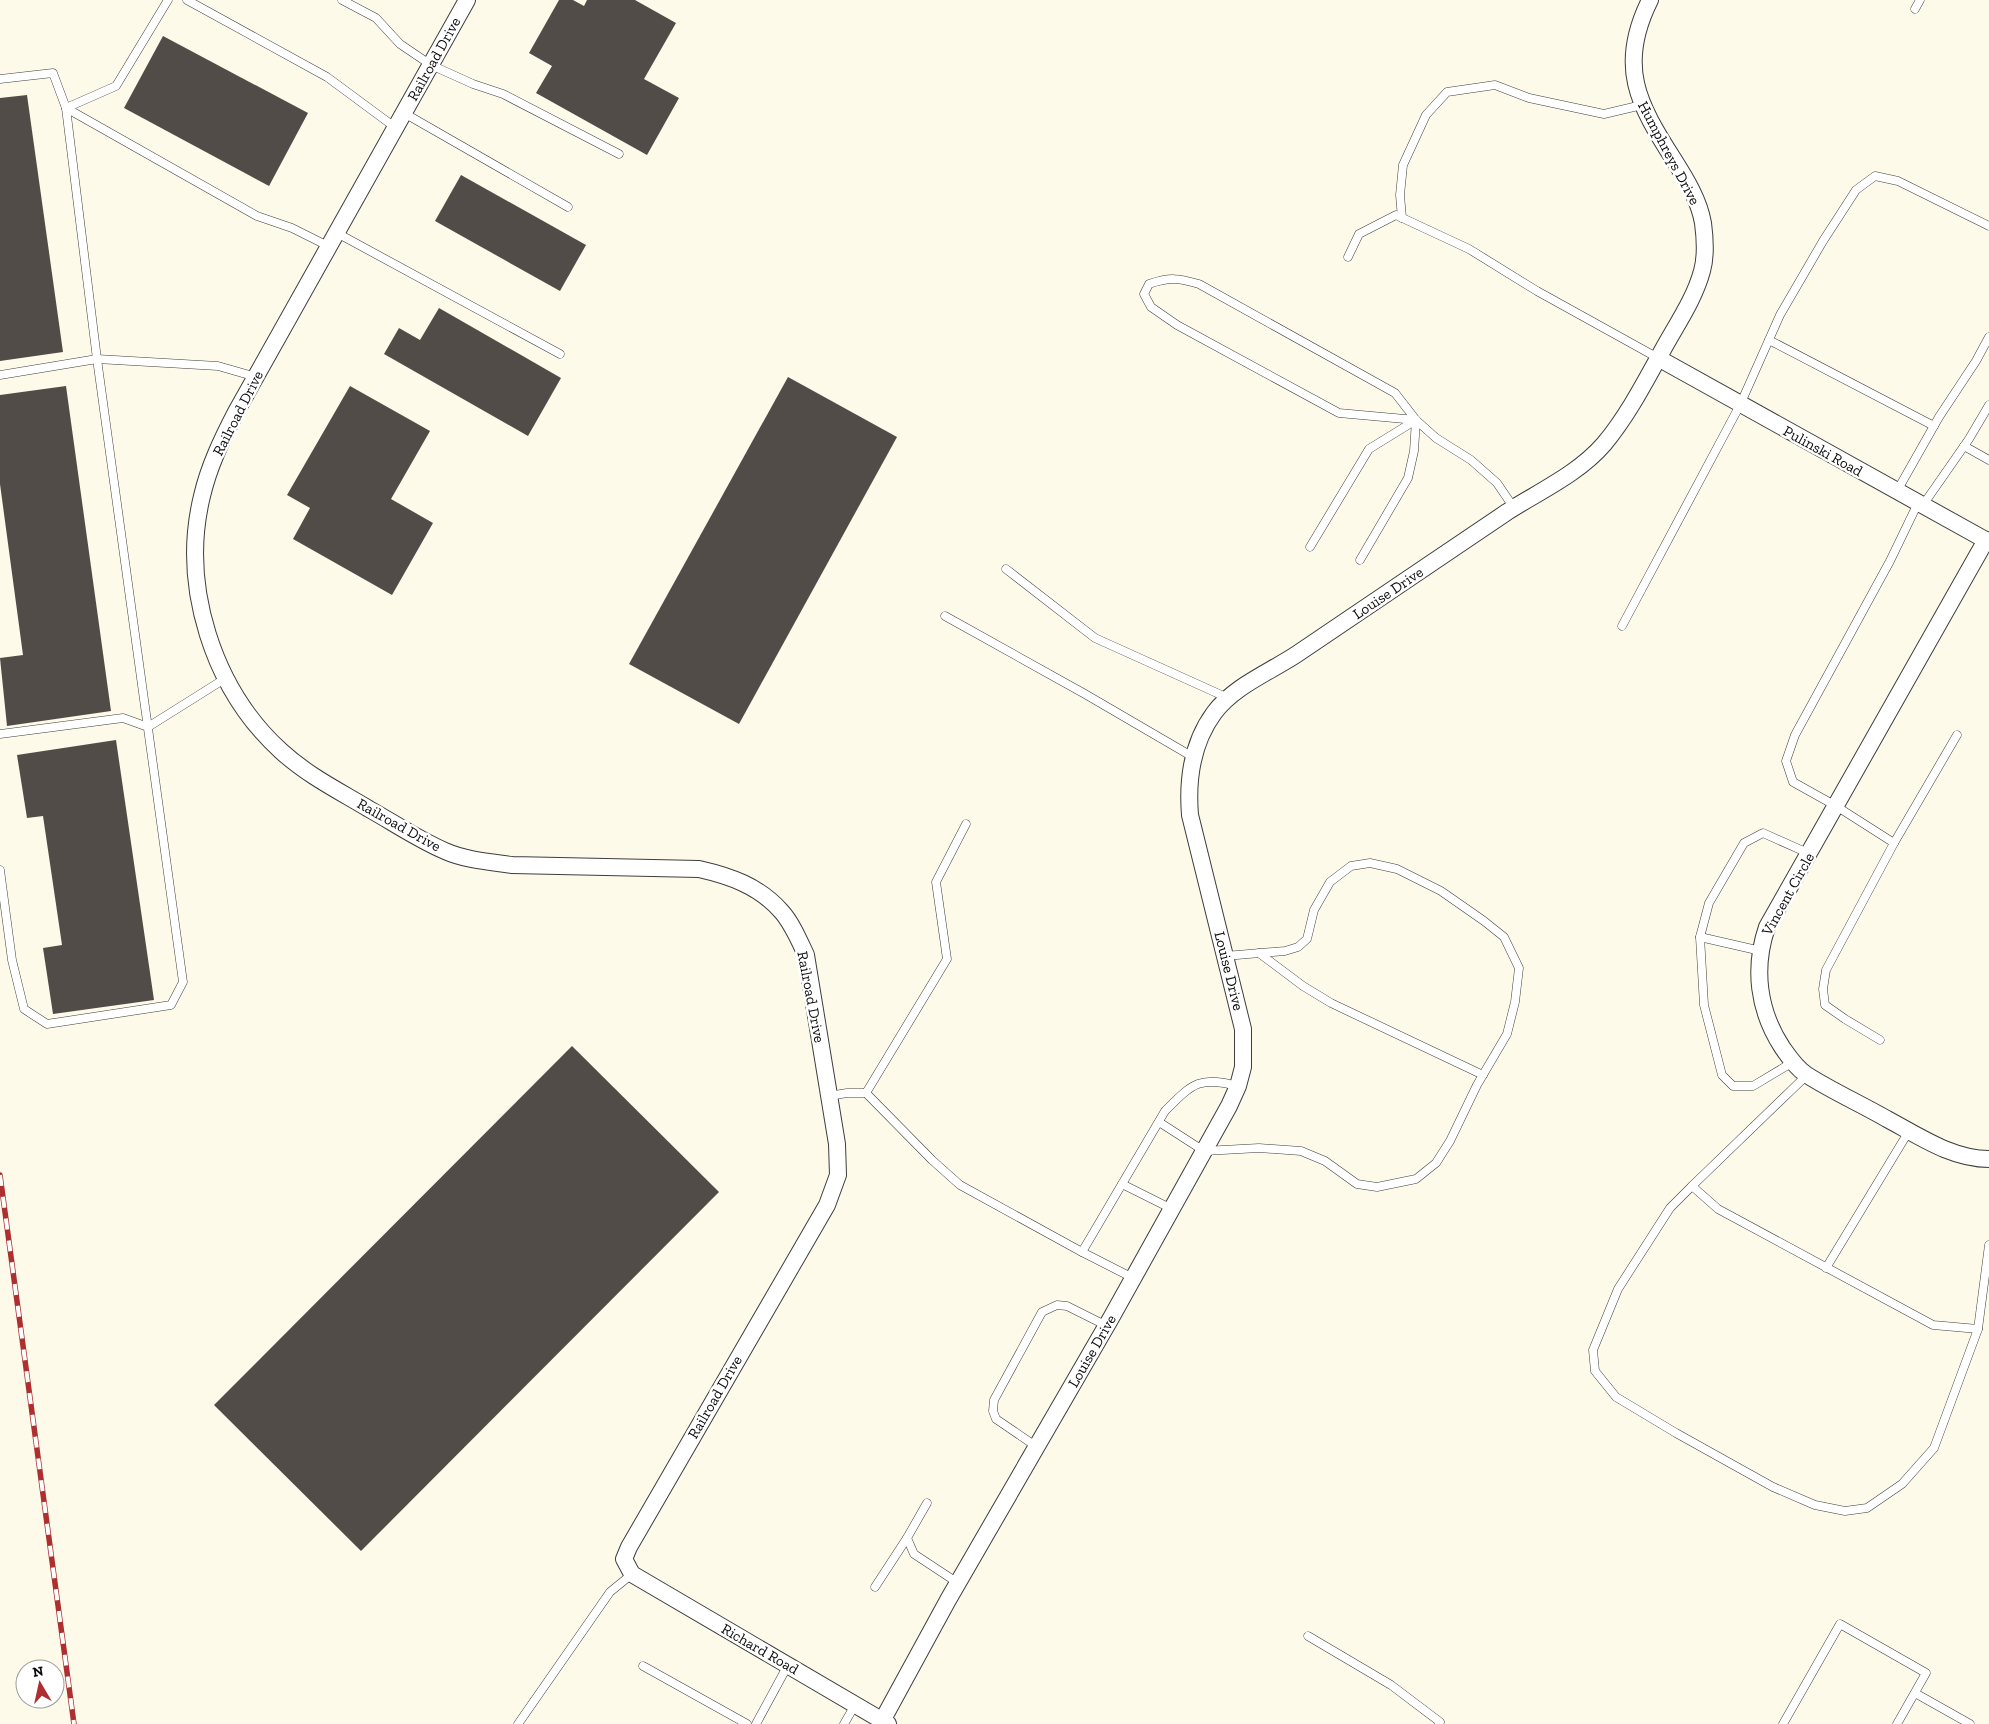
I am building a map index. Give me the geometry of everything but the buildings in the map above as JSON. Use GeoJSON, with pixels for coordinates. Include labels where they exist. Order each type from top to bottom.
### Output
{"type":"FeatureCollection","features":[{"type":"Feature","properties":{"kind":"street","name":"Railroad Drive"},"geometry":{"type":"LineString","coordinates":[[467,0],[225,434],[215,456],[202,496],[198,519],[196,566],[198,596],[210,641],[235,696],[254,724],[280,751],[309,774],[446,852],[483,861],[512,865],[699,869],[729,876],[751,886],[781,910],[806,955],[837,1144],[838,1175],[827,1205],[629,1547],[624,1559],[632,1574]]}},
{"type":"Feature","properties":{"kind":"street","name":"Humphreys Drive"},"geometry":{"type":"LineString","coordinates":[[1650,0],[1637,35],[1634,57],[1635,85],[1651,124],[1688,182],[1697,202],[1703,223],[1704,255],[1702,271],[1693,297],[1658,358]]}},
{"type":"Feature","properties":{"kind":"street","name":"Pulinski Road"},"geometry":{"type":"LineString","coordinates":[[1658,358],[1988,541]]}},
{"type":"Feature","properties":{"kind":"street","name":"Louise Drive"},"geometry":{"type":"LineString","coordinates":[[885,1722],[958,1582],[1107,1326],[1238,1086],[1243,1067],[1242,1029],[1190,815],[1188,790],[1193,757],[1200,736],[1215,712],[1228,698],[1514,508],[1574,471],[1603,445],[1620,422],[1658,358]]}},
{"type":"Feature","properties":{"kind":"street","name":"Vincent Circle"},"geometry":{"type":"LineString","coordinates":[[1988,541],[1767,927],[1758,975],[1761,998],[1774,1035],[1793,1062],[1807,1075],[1940,1148],[1967,1157],[1989,1159]]}},
{"type":"Feature","properties":{"kind":"street","name":"Richard Road"},"geometry":{"type":"LineString","coordinates":[[632,1574],[885,1722]]}},
{"type":"Feature","properties":{"kind":"lane"},"geometry":{"type":"LineString","coordinates":[[66,108],[116,86],[168,0]]}},
{"type":"Feature","properties":{"kind":"lane"},"geometry":{"type":"LineString","coordinates":[[186,0],[327,77],[396,128]]}},
{"type":"Feature","properties":{"kind":"lane"},"geometry":{"type":"LineString","coordinates":[[342,0],[376,18],[400,44],[431,65],[473,84],[503,94],[619,154]]}},
{"type":"Feature","properties":{"kind":"lane"},"geometry":{"type":"LineString","coordinates":[[1915,9],[1920,0]]}},
{"type":"Feature","properties":{"kind":"lane"},"geometry":{"type":"LineString","coordinates":[[0,78],[53,73],[66,108],[97,359],[183,982],[171,1005],[47,1024],[24,1009],[12,960],[0,870]]}},
{"type":"Feature","properties":{"kind":"lane"},"geometry":{"type":"LineString","coordinates":[[1402,218],[1400,195],[1403,165],[1426,115],[1447,92],[1495,86],[1529,98],[1604,114],[1642,105]]}},
{"type":"Feature","properties":{"kind":"lane"},"geometry":{"type":"LineString","coordinates":[[66,108],[257,216],[333,240],[560,354]]}},
{"type":"Feature","properties":{"kind":"lane"},"geometry":{"type":"LineString","coordinates":[[404,113],[568,207]]}},
{"type":"Feature","properties":{"kind":"lane"},"geometry":{"type":"LineString","coordinates":[[1622,626],[1740,405],[1780,316],[1823,241],[1856,190],[1875,176],[1898,181],[1989,226]]}},
{"type":"Feature","properties":{"kind":"lane"},"geometry":{"type":"LineString","coordinates":[[1348,257],[1359,234],[1396,215],[1470,249],[1537,291],[1658,358]]}},
{"type":"Feature","properties":{"kind":"lane"},"geometry":{"type":"LineString","coordinates":[[1416,420],[1338,413],[1177,325],[1151,307],[1144,294],[1149,284],[1161,280],[1179,278],[1199,284],[1395,393],[1416,420],[1436,438],[1471,460],[1497,483],[1514,508]]}},
{"type":"Feature","properties":{"kind":"lane"},"geometry":{"type":"LineString","coordinates":[[1897,491],[1934,426],[1976,361],[1989,337]]}},
{"type":"Feature","properties":{"kind":"lane"},"geometry":{"type":"LineString","coordinates":[[1769,340],[1934,426]]}},
{"type":"Feature","properties":{"kind":"lane"},"geometry":{"type":"LineString","coordinates":[[0,375],[97,359],[218,366],[256,378]]}},
{"type":"Feature","properties":{"kind":"lane"},"geometry":{"type":"LineString","coordinates":[[1894,843],[1836,806],[1793,782],[1786,761],[1795,734],[1920,504],[1964,446],[1989,404]]}},
{"type":"Feature","properties":{"kind":"lane"},"geometry":{"type":"LineString","coordinates":[[1310,547],[1369,449],[1416,420]]}},
{"type":"Feature","properties":{"kind":"lane"},"geometry":{"type":"LineString","coordinates":[[1360,560],[1408,478],[1414,451],[1416,420]]}},
{"type":"Feature","properties":{"kind":"lane"},"geometry":{"type":"LineString","coordinates":[[1964,446],[1989,460]]}},
{"type":"Feature","properties":{"kind":"lane"},"geometry":{"type":"LineString","coordinates":[[1006,569],[1095,638],[1228,698]]}},
{"type":"Feature","properties":{"kind":"lane"},"geometry":{"type":"LineString","coordinates":[[945,616],[1077,689],[1193,757]]}},
{"type":"Feature","properties":{"kind":"lane"},"geometry":{"type":"LineString","coordinates":[[148,727],[226,678]]}},
{"type":"Feature","properties":{"kind":"lane"},"geometry":{"type":"LineString","coordinates":[[0,734],[124,718],[148,727]]}},
{"type":"Feature","properties":{"kind":"lane"},"geometry":{"type":"LineString","coordinates":[[1880,1040],[1826,1005],[1823,989],[1826,970],[1894,843],[1957,735]]}},
{"type":"Feature","properties":{"kind":"lane"},"geometry":{"type":"LineString","coordinates":[[866,1093],[947,958],[936,882],[966,824]]}},
{"type":"Feature","properties":{"kind":"lane"},"geometry":{"type":"LineString","coordinates":[[1793,1062],[1753,1086],[1733,1086],[1722,1075],[1704,1005],[1700,937],[1709,902],[1744,843],[1762,833],[1810,854]]}},
{"type":"Feature","properties":{"kind":"lane"},"geometry":{"type":"LineString","coordinates":[[1159,1122],[1204,1151],[1259,1148],[1301,1151],[1325,1162],[1357,1184],[1377,1187],[1416,1179],[1436,1163],[1450,1141],[1483,1075],[1507,1034],[1515,1002],[1519,968],[1504,936],[1441,891],[1397,869],[1370,862],[1352,866],[1330,882],[1314,910],[1307,939],[1298,947],[1225,956]]}},
{"type":"Feature","properties":{"kind":"lane"},"geometry":{"type":"LineString","coordinates":[[1700,937],[1761,951]]}},
{"type":"Feature","properties":{"kind":"lane"},"geometry":{"type":"LineString","coordinates":[[1260,953],[1303,986],[1331,1003],[1483,1075]]}},
{"type":"Feature","properties":{"kind":"lane"},"geometry":{"type":"LineString","coordinates":[[1807,1075],[1670,1208],[1618,1289],[1593,1350],[1594,1371],[1616,1397],[1773,1487],[1815,1505],[1844,1511],[1867,1508],[1902,1484],[1934,1448],[1978,1329],[1989,1245]]}},
{"type":"Feature","properties":{"kind":"lane"},"geometry":{"type":"LineString","coordinates":[[1082,1252],[1165,1111],[1184,1092],[1205,1081],[1216,1081],[1238,1086]]}},
{"type":"Feature","properties":{"kind":"lane"},"geometry":{"type":"LineString","coordinates":[[829,1096],[847,1093],[866,1093],[932,1160],[960,1185],[1133,1278]]}},
{"type":"Feature","properties":{"kind":"lane"},"geometry":{"type":"LineString","coordinates":[[1826,1268],[1909,1130]]}},
{"type":"Feature","properties":{"kind":"lane"},"geometry":{"type":"LineString","coordinates":[[1122,1184],[1172,1209]]}},
{"type":"Feature","properties":{"kind":"lane"},"geometry":{"type":"LineString","coordinates":[[1692,1186],[1718,1209],[1933,1325],[1978,1329]]}},
{"type":"Feature","properties":{"kind":"lane"},"geometry":{"type":"LineString","coordinates":[[1037,1446],[996,1419],[993,1411],[994,1400],[1042,1312],[1057,1305],[1067,1306],[1107,1326]]}},
{"type":"Feature","properties":{"kind":"lane"},"geometry":{"type":"LineString","coordinates":[[875,1587],[927,1503]]}},
{"type":"Feature","properties":{"kind":"lane"},"geometry":{"type":"LineString","coordinates":[[907,1538],[914,1554],[958,1582]]}},
{"type":"Feature","properties":{"kind":"lane"},"geometry":{"type":"LineString","coordinates":[[518,1724],[610,1592],[632,1574]]}},
{"type":"Feature","properties":{"kind":"lane"},"geometry":{"type":"LineString","coordinates":[[1783,1724],[1840,1624],[1926,1673],[1897,1724]]}},
{"type":"Feature","properties":{"kind":"lane"},"geometry":{"type":"LineString","coordinates":[[1308,1636],[1391,1685],[1440,1722],[1438,1724]]}},
{"type":"Feature","properties":{"kind":"lane"},"geometry":{"type":"LineString","coordinates":[[756,1724],[788,1665]]}},
{"type":"Feature","properties":{"kind":"lane"},"geometry":{"type":"LineString","coordinates":[[643,1666],[747,1724]]}},
{"type":"Feature","properties":{"kind":"lane"},"geometry":{"type":"LineString","coordinates":[[1915,1693],[1970,1724]]}},
{"type":"Feature","properties":{"kind":"lane"},"geometry":{"type":"LineString","coordinates":[[844,1724],[855,1705]]}},
{"type":"Feature","properties":{"kind":"railway"},"geometry":{"type":"LineString","coordinates":[[0,1175],[74,1724]]}}]}
